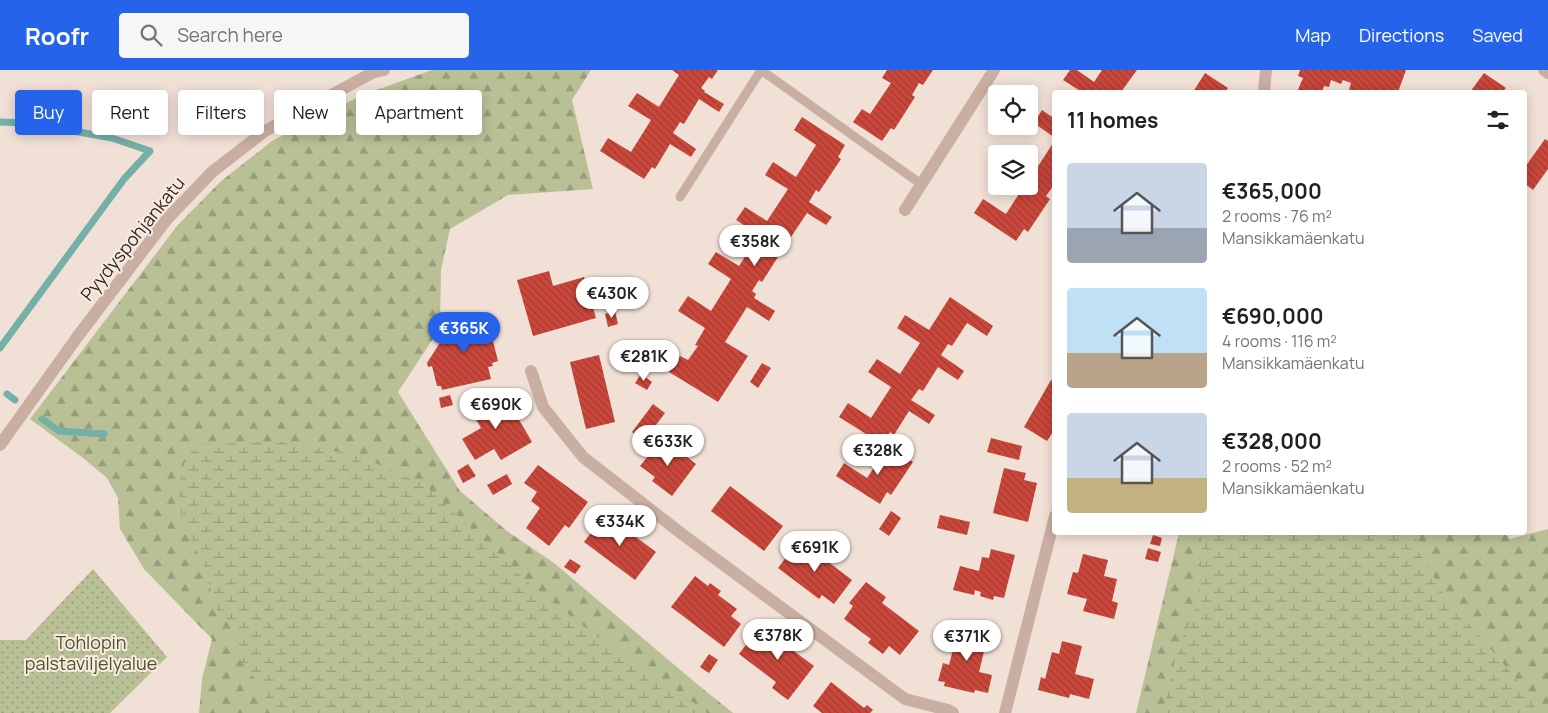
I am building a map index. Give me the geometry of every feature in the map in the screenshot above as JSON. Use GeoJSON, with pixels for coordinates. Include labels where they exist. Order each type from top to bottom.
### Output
{"type":"FeatureCollection","features":[{"type":"Feature","properties":{"kind":"street"},"geometry":{"type":"LineString","coordinates":[[905,210],[994,70]]}},
{"type":"Feature","properties":{"kind":"street"},"geometry":{"type":"LineString","coordinates":[[1264,90],[1266,70]]}},
{"type":"Feature","properties":{"kind":"street"},"geometry":{"type":"LineString","coordinates":[[1544,70],[1548,73]]}},
{"type":"Feature","properties":{"kind":"street","name":"Pyydyspohjankatu"},"geometry":{"type":"LineString","coordinates":[[0,444],[78,336],[167,219],[212,172],[265,131],[376,71]]}},
{"type":"Feature","properties":{"kind":"street"},"geometry":{"type":"LineString","coordinates":[[532,371],[543,407],[583,457],[682,534],[905,699],[953,713]]}},
{"type":"Feature","properties":{"kind":"street"},"geometry":{"type":"LineString","coordinates":[[1005,713],[1052,528]]}},
{"type":"Feature","properties":{"kind":"lane"},"geometry":{"type":"LineString","coordinates":[[680,196],[761,70],[921,184]]}},
{"type":"Feature","properties":{"kind":"green space"},"geometry":{"type":"Polygon","coordinates":[[[432,70],[591,70],[572,100],[593,189],[508,195],[450,229],[441,270],[440,328],[398,392],[460,491],[507,531],[554,563],[733,713],[199,713],[202,679],[212,639],[144,569],[120,529],[118,498],[107,478],[30,419],[177,226],[220,182],[272,141],[284,135],[346,135],[346,103],[356,98],[356,135],[482,135],[482,90],[377,90],[432,70]]]}},
{"type":"Feature","properties":{"kind":"green space"},"geometry":{"type":"Polygon","coordinates":[[[283,442],[357,455],[425,485],[535,589],[640,669],[707,713],[272,713],[265,700],[267,695],[238,657],[235,630],[214,606],[207,572],[183,522],[178,491],[186,456],[202,444],[283,442]]]}},
{"type":"Feature","properties":{"kind":"green space"},"geometry":{"type":"Polygon","coordinates":[[[1548,529],[1548,713],[1136,713],[1179,535],[1507,535],[1510,539],[1548,529]]]}},
{"type":"Feature","properties":{"kind":"green space"},"geometry":{"type":"Polygon","coordinates":[[[1200,535],[1416,535],[1420,553],[1444,595],[1525,689],[1538,713],[1162,713],[1178,648],[1199,600],[1202,550],[1200,535]]]}},
{"type":"Feature","properties":{"kind":"green space","name":"Tohlopin palstaviljelyalue"},"geometry":{"type":"Polygon","coordinates":[[[93,569],[167,657],[110,713],[0,713],[0,640],[26,640],[93,569]]]}},
{"type":"Feature","properties":{"kind":"building"},"geometry":{"type":"Polygon","coordinates":[[[672,70],[718,70],[712,79],[709,77],[701,88],[704,92],[724,104],[719,112],[699,99],[684,124],[680,122],[673,133],[696,149],[691,157],[670,144],[655,169],[652,167],[644,179],[600,151],[608,138],[631,152],[651,120],[628,106],[637,93],[659,107],[679,75],[672,70]]]}},
{"type":"Feature","properties":{"kind":"building"},"geometry":{"type":"Polygon","coordinates":[[[887,70],[933,70],[923,85],[919,83],[912,95],[915,97],[894,130],[891,128],[882,141],[853,122],[862,109],[870,114],[891,83],[882,78],[887,70]]]}},
{"type":"Feature","properties":{"kind":"building"},"geometry":{"type":"Polygon","coordinates":[[[1070,70],[1077,70],[1094,82],[1102,70],[1137,70],[1122,90],[1079,90],[1063,80],[1070,70]]]}},
{"type":"Feature","properties":{"kind":"building"},"geometry":{"type":"Polygon","coordinates":[[[1300,70],[1406,70],[1399,90],[1349,90],[1351,83],[1343,80],[1341,84],[1331,80],[1329,87],[1324,86],[1323,90],[1298,90],[1303,78],[1298,76],[1300,70]]]}},
{"type":"Feature","properties":{"kind":"building"},"geometry":{"type":"Polygon","coordinates":[[[1205,73],[1228,88],[1226,90],[1194,90],[1205,73]]]}},
{"type":"Feature","properties":{"kind":"building"},"geometry":{"type":"Polygon","coordinates":[[[1484,73],[1506,88],[1504,90],[1471,90],[1484,73]]]}},
{"type":"Feature","properties":{"kind":"building"},"geometry":{"type":"Polygon","coordinates":[[[1042,110],[1052,117],[1052,136],[1038,126],[1038,116],[1042,110]]]}},
{"type":"Feature","properties":{"kind":"building"},"geometry":{"type":"Polygon","coordinates":[[[802,117],[845,145],[838,157],[841,159],[819,192],[816,190],[809,202],[832,217],[826,225],[807,213],[791,237],[788,235],[780,247],[783,249],[762,282],[759,280],[752,291],[756,294],[754,298],[775,311],[769,321],[747,307],[725,342],[748,356],[718,402],[669,372],[680,356],[688,360],[698,346],[695,345],[705,328],[678,311],[688,296],[711,311],[731,279],[708,264],[716,252],[739,266],[759,235],[736,220],[745,207],[767,221],[788,189],[765,175],[773,162],[796,177],[816,145],[794,130],[802,117]]]}},
{"type":"Feature","properties":{"kind":"building"},"geometry":{"type":"Polygon","coordinates":[[[1545,139],[1548,141],[1548,169],[1533,190],[1527,186],[1527,164],[1545,139]]]}},
{"type":"Feature","properties":{"kind":"building"},"geometry":{"type":"Polygon","coordinates":[[[1052,145],[1052,188],[1046,196],[1050,199],[1028,232],[1024,229],[1016,241],[974,213],[983,199],[1006,214],[1018,195],[1038,195],[1038,166],[1052,145]]]}},
{"type":"Feature","properties":{"kind":"building"},"geometry":{"type":"Polygon","coordinates":[[[549,271],[553,286],[584,277],[596,318],[533,336],[517,280],[549,271]]]}},
{"type":"Feature","properties":{"kind":"building"},"geometry":{"type":"Polygon","coordinates":[[[950,297],[993,326],[987,336],[967,323],[952,346],[948,344],[941,355],[964,371],[958,380],[938,367],[923,391],[919,389],[911,400],[935,415],[929,424],[909,411],[894,435],[890,432],[882,444],[839,417],[848,403],[871,418],[891,387],[868,372],[877,359],[900,374],[920,343],[897,328],[905,315],[929,330],[950,297]]]}},
{"type":"Feature","properties":{"kind":"building"},"geometry":{"type":"Polygon","coordinates":[[[615,311],[618,324],[608,327],[605,314],[615,311]]]}},
{"type":"Feature","properties":{"kind":"building"},"geometry":{"type":"Polygon","coordinates":[[[483,314],[486,325],[489,325],[498,361],[492,363],[493,366],[488,367],[491,379],[442,390],[441,386],[437,386],[432,366],[428,367],[427,363],[450,327],[455,326],[454,321],[483,314]]]}},
{"type":"Feature","properties":{"kind":"building"},"geometry":{"type":"Polygon","coordinates":[[[599,355],[615,422],[586,429],[570,362],[599,355]]]}},
{"type":"Feature","properties":{"kind":"building"},"geometry":{"type":"Polygon","coordinates":[[[762,363],[771,368],[758,388],[750,382],[762,363]]]}},
{"type":"Feature","properties":{"kind":"building"},"geometry":{"type":"Polygon","coordinates":[[[641,374],[652,382],[647,390],[635,383],[641,374]]]}},
{"type":"Feature","properties":{"kind":"building"},"geometry":{"type":"Polygon","coordinates":[[[1052,380],[1052,434],[1047,441],[1024,427],[1052,380]]]}},
{"type":"Feature","properties":{"kind":"building"},"geometry":{"type":"Polygon","coordinates":[[[498,393],[503,401],[507,399],[532,442],[501,460],[494,449],[475,460],[462,439],[481,428],[470,409],[498,393]]]}},
{"type":"Feature","properties":{"kind":"building"},"geometry":{"type":"Polygon","coordinates":[[[450,395],[453,405],[441,408],[439,398],[450,395]]]}},
{"type":"Feature","properties":{"kind":"building"},"geometry":{"type":"Polygon","coordinates":[[[653,404],[665,413],[644,441],[632,432],[653,404]]]}},
{"type":"Feature","properties":{"kind":"building"},"geometry":{"type":"Polygon","coordinates":[[[662,438],[696,464],[672,496],[652,481],[655,477],[640,466],[662,438]]]}},
{"type":"Feature","properties":{"kind":"building"},"geometry":{"type":"Polygon","coordinates":[[[991,438],[1022,446],[1019,460],[987,452],[991,438]]]}},
{"type":"Feature","properties":{"kind":"building"},"geometry":{"type":"Polygon","coordinates":[[[888,446],[913,462],[891,495],[887,492],[880,504],[836,476],[844,463],[867,478],[888,446]]]}},
{"type":"Feature","properties":{"kind":"building"},"geometry":{"type":"Polygon","coordinates":[[[468,464],[476,476],[463,483],[457,471],[468,464]]]}},
{"type":"Feature","properties":{"kind":"building"},"geometry":{"type":"Polygon","coordinates":[[[538,465],[588,502],[569,528],[565,525],[549,546],[526,528],[540,508],[531,501],[537,492],[524,483],[538,465]]]}},
{"type":"Feature","properties":{"kind":"building"},"geometry":{"type":"Polygon","coordinates":[[[1004,468],[1026,473],[1024,480],[1037,483],[1028,522],[993,513],[1004,468]]]}},
{"type":"Feature","properties":{"kind":"building"},"geometry":{"type":"Polygon","coordinates":[[[507,474],[512,484],[493,495],[487,485],[507,474]]]}},
{"type":"Feature","properties":{"kind":"building"},"geometry":{"type":"Polygon","coordinates":[[[730,486],[783,526],[764,551],[711,511],[730,486]]]}},
{"type":"Feature","properties":{"kind":"building"},"geometry":{"type":"Polygon","coordinates":[[[891,511],[901,518],[889,536],[879,529],[891,511]]]}},
{"type":"Feature","properties":{"kind":"building"},"geometry":{"type":"Polygon","coordinates":[[[605,514],[656,552],[635,580],[584,542],[605,514]]]}},
{"type":"Feature","properties":{"kind":"building"},"geometry":{"type":"Polygon","coordinates":[[[940,515],[970,522],[967,535],[937,528],[940,515]]]}},
{"type":"Feature","properties":{"kind":"building"},"geometry":{"type":"Polygon","coordinates":[[[1153,535],[1162,538],[1160,546],[1150,544],[1153,535]]]}},
{"type":"Feature","properties":{"kind":"building"},"geometry":{"type":"Polygon","coordinates":[[[799,540],[852,580],[834,604],[822,595],[819,599],[778,568],[799,540]]]}},
{"type":"Feature","properties":{"kind":"building"},"geometry":{"type":"Polygon","coordinates":[[[1148,548],[1161,552],[1158,562],[1145,559],[1148,548]]]}},
{"type":"Feature","properties":{"kind":"building"},"geometry":{"type":"Polygon","coordinates":[[[991,549],[1015,555],[1004,598],[994,596],[993,600],[980,596],[981,592],[975,590],[974,595],[953,590],[960,566],[979,571],[982,557],[989,558],[991,549]]]}},
{"type":"Feature","properties":{"kind":"building"},"geometry":{"type":"Polygon","coordinates":[[[1083,554],[1108,560],[1104,576],[1117,579],[1112,601],[1118,603],[1114,619],[1083,611],[1087,599],[1067,594],[1073,572],[1078,573],[1083,554]]]}},
{"type":"Feature","properties":{"kind":"building"},"geometry":{"type":"Polygon","coordinates":[[[570,559],[581,566],[575,574],[564,567],[570,559]]]}},
{"type":"Feature","properties":{"kind":"building"},"geometry":{"type":"Polygon","coordinates":[[[695,576],[708,586],[710,583],[721,591],[718,595],[737,609],[731,616],[741,624],[724,647],[671,607],[695,576]]]}},
{"type":"Feature","properties":{"kind":"building"},"geometry":{"type":"Polygon","coordinates":[[[866,582],[886,597],[882,603],[919,631],[900,655],[889,646],[883,654],[868,643],[871,639],[844,619],[853,606],[849,603],[866,582]]]}},
{"type":"Feature","properties":{"kind":"building"},"geometry":{"type":"Polygon","coordinates":[[[960,623],[989,631],[979,672],[992,675],[988,693],[975,690],[974,693],[944,686],[945,682],[938,681],[943,663],[949,665],[960,623]]]}},
{"type":"Feature","properties":{"kind":"building"},"geometry":{"type":"Polygon","coordinates":[[[777,629],[795,643],[791,649],[814,666],[788,700],[772,688],[776,682],[739,654],[757,630],[769,639],[777,629]]]}},
{"type":"Feature","properties":{"kind":"building"},"geometry":{"type":"Polygon","coordinates":[[[1062,641],[1082,646],[1075,674],[1094,679],[1089,699],[1070,694],[1069,698],[1038,690],[1041,677],[1045,679],[1052,652],[1059,654],[1062,641]]]}},
{"type":"Feature","properties":{"kind":"building"},"geometry":{"type":"Polygon","coordinates":[[[709,654],[718,660],[709,673],[700,667],[709,654]]]}},
{"type":"Feature","properties":{"kind":"building"},"geometry":{"type":"Polygon","coordinates":[[[831,682],[864,708],[867,705],[873,710],[870,713],[822,713],[813,706],[831,682]]]}},
{"type":"Feature","properties":{"kind":"waterway"},"geometry":{"type":"LineString","coordinates":[[0,122],[29,123],[112,138],[150,151],[124,179],[0,348]]}},
{"type":"Feature","properties":{"kind":"waterway"},"geometry":{"type":"LineString","coordinates":[[7,394],[15,400]]}},
{"type":"Feature","properties":{"kind":"waterway"},"geometry":{"type":"LineString","coordinates":[[42,419],[59,431],[104,434]]}}]}
